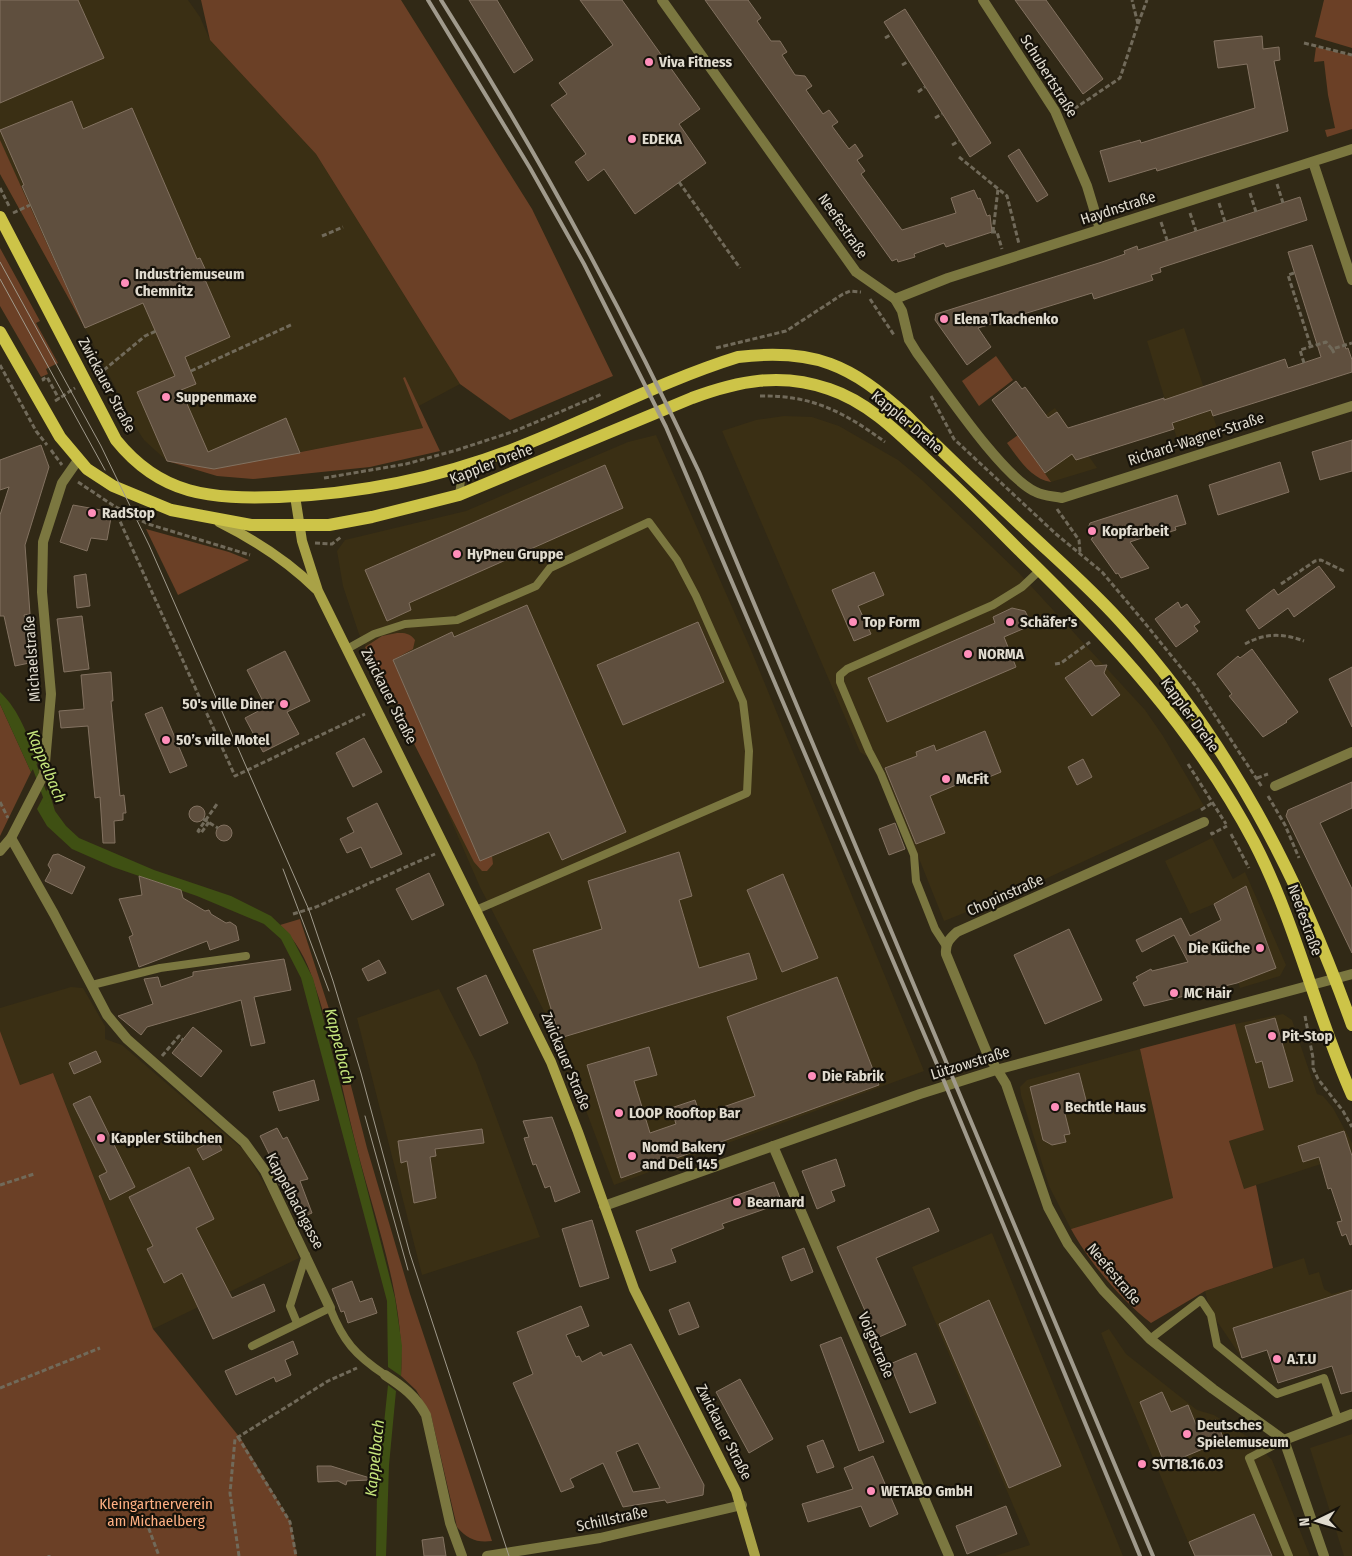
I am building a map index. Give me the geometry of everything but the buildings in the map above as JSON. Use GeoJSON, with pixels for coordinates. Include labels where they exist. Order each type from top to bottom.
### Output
{"type":"FeatureCollection","features":[{"type":"Feature","properties":{"kind":"main road","name":"Zwickauer Straße"},"geometry":{"type":"LineString","coordinates":[[0,217],[116,440],[136,463],[166,482],[197,493],[263,498],[295,496],[302,542],[318,591],[378,708],[551,1062],[634,1289],[742,1505],[755,1556]]}},
{"type":"Feature","properties":{"kind":"main road","name":"Zwickauer Straße"},"geometry":{"type":"LineString","coordinates":[[0,332],[43,408],[78,460],[100,478],[113,486],[171,510],[214,519],[268,550],[300,572],[318,591]]}},
{"type":"Feature","properties":{"kind":"main road","name":"Kappler Drehe"},"geometry":{"type":"LineString","coordinates":[[295,496],[373,488],[429,476],[463,466],[511,450],[719,363],[738,357],[786,355],[822,361],[842,368],[876,387],[1121,621],[1202,723],[1280,853]]}},
{"type":"Feature","properties":{"kind":"main road","name":"Kappler Drehe"},"geometry":{"type":"LineString","coordinates":[[214,519],[259,526],[300,526],[329,525],[372,517],[459,495],[723,387],[751,380],[790,379],[830,389],[864,406],[876,415],[968,497],[1105,635],[1154,692],[1210,770],[1254,842]]}},
{"type":"Feature","properties":{"kind":"main road","name":"Neefestraße"},"geometry":{"type":"LineString","coordinates":[[1254,842],[1290,922],[1335,1058],[1352,1095]]}},
{"type":"Feature","properties":{"kind":"main road","name":"Neefestraße"},"geometry":{"type":"LineString","coordinates":[[1280,853],[1304,902],[1336,979],[1352,1026]]}},
{"type":"Feature","properties":{"kind":"street","name":"Neefestraße"},"geometry":{"type":"LineString","coordinates":[[662,0],[856,272],[895,299]]}},
{"type":"Feature","properties":{"kind":"street","name":"Schubertstraße"},"geometry":{"type":"LineString","coordinates":[[983,0],[1059,119],[1087,186],[1100,229]]}},
{"type":"Feature","properties":{"kind":"street","name":"Haydnstraße"},"geometry":{"type":"LineString","coordinates":[[895,299],[1100,229],[1352,149]]}},
{"type":"Feature","properties":{"kind":"street"},"geometry":{"type":"LineString","coordinates":[[1313,162],[1352,280]]}},
{"type":"Feature","properties":{"kind":"street"},"geometry":{"type":"LineString","coordinates":[[895,299],[902,311],[909,340],[989,448],[1010,472],[1034,491],[1048,496]]}},
{"type":"Feature","properties":{"kind":"street","name":"Richard-Wagner-Straße"},"geometry":{"type":"LineString","coordinates":[[1048,496],[1062,498],[1352,406]]}},
{"type":"Feature","properties":{"kind":"street","name":"Michaelstraße"},"geometry":{"type":"LineString","coordinates":[[0,851],[11,838],[44,774],[51,694],[42,592],[43,542],[56,497],[78,460]]}},
{"type":"Feature","properties":{"kind":"street"},"geometry":{"type":"LineString","coordinates":[[1275,786],[1352,752]]}},
{"type":"Feature","properties":{"kind":"street","name":"Chopinstraße"},"geometry":{"type":"LineString","coordinates":[[946,946],[956,932],[1204,822]]}},
{"type":"Feature","properties":{"kind":"street","name":"Kappelbachgasse"},"geometry":{"type":"LineString","coordinates":[[11,838],[107,1015],[127,1039],[244,1142],[265,1171],[330,1308]]}},
{"type":"Feature","properties":{"kind":"street"},"geometry":{"type":"LineString","coordinates":[[946,946],[948,962],[996,1070]]}},
{"type":"Feature","properties":{"kind":"street","name":"Lützowstraße"},"geometry":{"type":"LineString","coordinates":[[604,1206],[920,1094],[996,1070],[1352,974]]}},
{"type":"Feature","properties":{"kind":"street","name":"Neefestraße"},"geometry":{"type":"LineString","coordinates":[[996,1070],[1006,1084],[1048,1207],[1068,1244],[1103,1290],[1150,1339],[1212,1389],[1284,1440]]}},
{"type":"Feature","properties":{"kind":"street","name":"Voigtstraße"},"geometry":{"type":"LineString","coordinates":[[773,1146],[949,1556]]}},
{"type":"Feature","properties":{"kind":"street","name":"Kappelbachgasse"},"geometry":{"type":"LineString","coordinates":[[385,1375],[405,1388],[420,1403],[426,1415],[450,1523],[462,1556]]}},
{"type":"Feature","properties":{"kind":"street"},"geometry":{"type":"LineString","coordinates":[[1324,1556],[1284,1440],[1352,1414]]}},
{"type":"Feature","properties":{"kind":"street","name":"Schillstraße"},"geometry":{"type":"LineString","coordinates":[[487,1556],[600,1538],[742,1505]]}},
{"type":"Feature","properties":{"kind":"lane"},"geometry":{"type":"LineString","coordinates":[[459,495],[463,466]]}},
{"type":"Feature","properties":{"kind":"lane"},"geometry":{"type":"LineString","coordinates":[[347,649],[374,634],[405,624],[457,620],[536,586],[550,568],[649,522],[677,560],[696,596],[743,702],[749,751],[747,793],[476,910]]}},
{"type":"Feature","properties":{"kind":"lane"},"geometry":{"type":"LineString","coordinates":[[946,946],[935,929],[919,889],[914,855],[881,774],[869,751],[840,682],[840,675],[847,668],[993,605],[1022,587],[1040,570]]}},
{"type":"Feature","properties":{"kind":"lane"},"geometry":{"type":"LineString","coordinates":[[92,985],[160,968],[246,956]]}},
{"type":"Feature","properties":{"kind":"lane"},"geometry":{"type":"LineString","coordinates":[[297,1323],[290,1306],[306,1255]]}},
{"type":"Feature","properties":{"kind":"lane"},"geometry":{"type":"LineString","coordinates":[[1150,1339],[1201,1300],[1211,1315],[1217,1345],[1277,1394],[1324,1378],[1338,1418]]}},
{"type":"Feature","properties":{"kind":"lane"},"geometry":{"type":"LineString","coordinates":[[252,1346],[330,1308]]}},
{"type":"Feature","properties":{"kind":"lane","name":"Kappelbachgasse"},"geometry":{"type":"LineString","coordinates":[[330,1308],[340,1334],[368,1364],[385,1375]]}},
{"type":"Feature","properties":{"kind":"lane"},"geometry":{"type":"LineString","coordinates":[[1284,1440],[1249,1458],[1290,1556]]}},
{"type":"Feature","properties":{"kind":"path"},"geometry":{"type":"LineString","coordinates":[[1132,0],[1138,24]]}},
{"type":"Feature","properties":{"kind":"path"},"geometry":{"type":"LineString","coordinates":[[1059,119],[1120,78],[1147,0]]}},
{"type":"Feature","properties":{"kind":"path"},"geometry":{"type":"LineString","coordinates":[[885,38],[892,34]]}},
{"type":"Feature","properties":{"kind":"path"},"geometry":{"type":"LineString","coordinates":[[1304,43],[1352,54]]}},
{"type":"Feature","properties":{"kind":"path"},"geometry":{"type":"LineString","coordinates":[[902,65],[908,61]]}},
{"type":"Feature","properties":{"kind":"path"},"geometry":{"type":"LineString","coordinates":[[918,92],[925,87]]}},
{"type":"Feature","properties":{"kind":"path"},"geometry":{"type":"LineString","coordinates":[[935,118],[942,114]]}},
{"type":"Feature","properties":{"kind":"path"},"geometry":{"type":"LineString","coordinates":[[952,145],[960,141]]}},
{"type":"Feature","properties":{"kind":"path"},"geometry":{"type":"LineString","coordinates":[[959,157],[1007,196],[1021,255]]}},
{"type":"Feature","properties":{"kind":"path"},"geometry":{"type":"LineString","coordinates":[[1274,174],[1283,203]]}},
{"type":"Feature","properties":{"kind":"path"},"geometry":{"type":"LineString","coordinates":[[679,182],[740,268]]}},
{"type":"Feature","properties":{"kind":"path"},"geometry":{"type":"LineString","coordinates":[[1247,182],[1256,212]]}},
{"type":"Feature","properties":{"kind":"path"},"geometry":{"type":"LineString","coordinates":[[998,188],[992,232],[997,232],[1000,240]]}},
{"type":"Feature","properties":{"kind":"path"},"geometry":{"type":"LineString","coordinates":[[1216,193],[1225,222]]}},
{"type":"Feature","properties":{"kind":"path"},"geometry":{"type":"LineString","coordinates":[[1187,202],[1196,231]]}},
{"type":"Feature","properties":{"kind":"path"},"geometry":{"type":"LineString","coordinates":[[13,213],[30,205]]}},
{"type":"Feature","properties":{"kind":"path"},"geometry":{"type":"LineString","coordinates":[[1158,211],[1167,240]]}},
{"type":"Feature","properties":{"kind":"path"},"geometry":{"type":"LineString","coordinates":[[322,236],[343,228]]}},
{"type":"Feature","properties":{"kind":"path"},"geometry":{"type":"LineString","coordinates":[[1294,273],[1288,275],[1311,347]]}},
{"type":"Feature","properties":{"kind":"path"},"geometry":{"type":"LineString","coordinates":[[1301,316],[1308,314]]}},
{"type":"Feature","properties":{"kind":"path"},"geometry":{"type":"LineString","coordinates":[[191,371],[293,324]]}},
{"type":"Feature","properties":{"kind":"path"},"geometry":{"type":"LineString","coordinates":[[43,408],[97,376],[145,336],[156,331]]}},
{"type":"Feature","properties":{"kind":"path"},"geometry":{"type":"LineString","coordinates":[[1304,363],[1300,350],[1326,342],[1333,351],[1352,343]]}},
{"type":"Feature","properties":{"kind":"path"},"geometry":{"type":"LineString","coordinates":[[0,365],[29,416]]}},
{"type":"Feature","properties":{"kind":"path"},"geometry":{"type":"LineString","coordinates":[[47,377],[57,400],[43,379],[47,377]]}},
{"type":"Feature","properties":{"kind":"path"},"geometry":{"type":"LineString","coordinates":[[757,396],[803,399],[829,407],[856,421],[892,448]]}},
{"type":"Feature","properties":{"kind":"path"},"geometry":{"type":"LineString","coordinates":[[68,474],[114,506],[148,524],[235,549],[262,560],[268,550]]}},
{"type":"Feature","properties":{"kind":"path"},"geometry":{"type":"LineString","coordinates":[[100,478],[235,776],[378,708]]}},
{"type":"Feature","properties":{"kind":"path"},"geometry":{"type":"LineString","coordinates":[[1048,496],[1079,540],[1080,552],[1102,572],[1133,610]]}},
{"type":"Feature","properties":{"kind":"path"},"geometry":{"type":"LineString","coordinates":[[302,542],[332,544],[344,535]]}},
{"type":"Feature","properties":{"kind":"path"},"geometry":{"type":"LineString","coordinates":[[1281,584],[1315,561],[1321,560],[1346,572]]}},
{"type":"Feature","properties":{"kind":"path"},"geometry":{"type":"LineString","coordinates":[[1084,635],[1094,645]]}},
{"type":"Feature","properties":{"kind":"path"},"geometry":{"type":"LineString","coordinates":[[1245,644],[1260,636],[1292,637],[1304,641]]}},
{"type":"Feature","properties":{"kind":"path"},"geometry":{"type":"LineString","coordinates":[[1055,664],[1061,663],[1091,641]]}},
{"type":"Feature","properties":{"kind":"path"},"geometry":{"type":"LineString","coordinates":[[1184,758],[1228,826],[1250,870]]}},
{"type":"Feature","properties":{"kind":"path"},"geometry":{"type":"LineString","coordinates":[[208,822],[201,833],[198,831],[217,804]]}},
{"type":"Feature","properties":{"kind":"path"},"geometry":{"type":"LineString","coordinates":[[204,819],[218,828]]}},
{"type":"Feature","properties":{"kind":"path"},"geometry":{"type":"LineString","coordinates":[[293,914],[316,907],[447,849]]}},
{"type":"Feature","properties":{"kind":"path"},"geometry":{"type":"LineString","coordinates":[[1298,989],[1306,1018],[1313,1068],[1318,1079],[1344,1111],[1352,1127]]}},
{"type":"Feature","properties":{"kind":"path"},"geometry":{"type":"LineString","coordinates":[[174,1042],[179,1036],[183,1040]]}},
{"type":"Feature","properties":{"kind":"path"},"geometry":{"type":"LineString","coordinates":[[0,1185],[34,1174]]}},
{"type":"Feature","properties":{"kind":"path"},"geometry":{"type":"LineString","coordinates":[[0,1388],[100,1348]]}},
{"type":"Feature","properties":{"kind":"path"},"geometry":{"type":"LineString","coordinates":[[239,1556],[230,1493],[235,1439],[328,1381],[368,1364]]}},
{"type":"Feature","properties":{"kind":"path"},"geometry":{"type":"LineString","coordinates":[[238,1437],[290,1522],[296,1556]]}},
{"type":"Feature","properties":{"kind":"path"},"geometry":{"type":"LineString","coordinates":[[146,1521],[159,1556]]}},
{"type":"Feature","properties":{"kind":"shaded area"},"geometry":{"type":"Polygon","coordinates":[[[0,0],[188,0],[200,17],[210,40],[316,154],[460,384],[415,408],[423,428],[214,469],[167,461],[144,440],[0,174],[0,0]]]}},
{"type":"Feature","properties":{"kind":"shaded area"},"geometry":{"type":"Polygon","coordinates":[[[1184,328],[1217,428],[1178,442],[1147,341],[1184,328]]]}},
{"type":"Feature","properties":{"kind":"shaded area"},"geometry":{"type":"Polygon","coordinates":[[[1055,408],[1097,468],[1051,482],[1018,435],[1055,408]]]}},
{"type":"Feature","properties":{"kind":"shaded area"},"geometry":{"type":"Polygon","coordinates":[[[784,416],[812,417],[839,426],[898,460],[922,480],[1019,573],[1145,710],[1163,736],[1204,806],[1019,891],[944,921],[882,766],[860,752],[722,431],[756,420],[784,416]]]}},
{"type":"Feature","properties":{"kind":"shaded area"},"geometry":{"type":"Polygon","coordinates":[[[656,435],[751,650],[924,1071],[614,1185],[561,1044],[480,887],[416,740],[359,634],[343,586],[337,551],[345,540],[466,511],[628,442],[656,435]]]}},
{"type":"Feature","properties":{"kind":"shaded area"},"geometry":{"type":"Polygon","coordinates":[[[0,692],[18,716],[38,762],[31,772],[0,704],[0,692]]]}},
{"type":"Feature","properties":{"kind":"shaded area"},"geometry":{"type":"Polygon","coordinates":[[[48,788],[55,811],[66,826],[79,838],[154,870],[231,896],[271,916],[290,934],[313,978],[395,1298],[402,1346],[401,1376],[388,1367],[387,1301],[301,978],[281,939],[264,924],[197,896],[113,867],[72,849],[47,826],[37,809],[48,788]]]}},
{"type":"Feature","properties":{"kind":"shaded area"},"geometry":{"type":"Polygon","coordinates":[[[1212,838],[1233,879],[1245,872],[1286,965],[1280,976],[1240,988],[1217,922],[1221,920],[1214,904],[1190,914],[1165,861],[1212,838]]]}},
{"type":"Feature","properties":{"kind":"shaded area"},"geometry":{"type":"Polygon","coordinates":[[[71,987],[83,988],[105,1026],[105,1039],[122,1045],[245,1151],[279,1209],[299,1258],[153,1329],[53,1073],[20,1085],[0,1031],[0,1008],[71,987]]]}},
{"type":"Feature","properties":{"kind":"shaded area"},"geometry":{"type":"Polygon","coordinates":[[[439,989],[476,1062],[540,1237],[422,1275],[357,1018],[439,989]]]}},
{"type":"Feature","properties":{"kind":"shaded area"},"geometry":{"type":"Polygon","coordinates":[[[1283,1014],[1292,1020],[1317,1094],[1323,1096],[1333,1108],[1352,1143],[1352,1154],[1244,1189],[1229,1141],[1264,1130],[1235,1024],[1283,1014]]]}},
{"type":"Feature","properties":{"kind":"shaded area"},"geometry":{"type":"Polygon","coordinates":[[[1140,1049],[1173,1198],[1071,1229],[1049,1186],[1020,1087],[1027,1080],[1140,1049]]]}},
{"type":"Feature","properties":{"kind":"shaded area"},"geometry":{"type":"Polygon","coordinates":[[[992,1233],[1123,1556],[995,1556],[1030,1545],[912,1267],[992,1233]]]}},
{"type":"Feature","properties":{"kind":"shaded area"},"geometry":{"type":"Polygon","coordinates":[[[1304,1258],[1309,1275],[1319,1272],[1324,1289],[1332,1294],[1350,1289],[1352,1291],[1242,1358],[1210,1311],[1205,1291],[1304,1258]]]}},
{"type":"Feature","properties":{"kind":"shaded area"},"geometry":{"type":"Polygon","coordinates":[[[1109,1329],[1126,1354],[1197,1410],[1214,1415],[1251,1439],[1272,1460],[1310,1556],[1194,1556],[1101,1333],[1109,1329]]]}},
{"type":"Feature","properties":{"kind":"shaded area"},"geometry":{"type":"Polygon","coordinates":[[[388,1385],[396,1391],[389,1465],[386,1556],[376,1556],[377,1491],[388,1385]]]}},
{"type":"Feature","properties":{"kind":"shaded area"},"geometry":{"type":"Polygon","coordinates":[[[1352,1434],[1352,1556],[1344,1556],[1310,1448],[1352,1434]]]}},
{"type":"Feature","properties":{"kind":"green space"},"geometry":{"type":"Polygon","coordinates":[[[201,0],[401,0],[532,209],[613,376],[510,420],[460,384],[316,154],[210,40],[201,0]]]}},
{"type":"Feature","properties":{"kind":"green space"},"geometry":{"type":"Polygon","coordinates":[[[1324,0],[1352,0],[1352,48],[1315,37],[1324,0]]]}},
{"type":"Feature","properties":{"kind":"green space"},"geometry":{"type":"Polygon","coordinates":[[[1316,47],[1352,56],[1352,129],[1327,137],[1325,130],[1335,128],[1328,95],[1324,61],[1314,62],[1316,47]]]}},
{"type":"Feature","properties":{"kind":"green space"},"geometry":{"type":"Polygon","coordinates":[[[0,140],[85,328],[0,174],[0,140]]]}},
{"type":"Feature","properties":{"kind":"green space"},"geometry":{"type":"Polygon","coordinates":[[[0,248],[40,321],[36,323],[58,363],[46,369],[48,374],[41,377],[0,306],[0,248]]]}},
{"type":"Feature","properties":{"kind":"green space"},"geometry":{"type":"Polygon","coordinates":[[[996,356],[1013,380],[979,406],[962,381],[996,356]]]}},
{"type":"Feature","properties":{"kind":"green space"},"geometry":{"type":"Polygon","coordinates":[[[405,377],[440,451],[370,467],[253,479],[217,476],[167,461],[214,469],[423,428],[403,378],[405,377]]]}},
{"type":"Feature","properties":{"kind":"green space"},"geometry":{"type":"Polygon","coordinates":[[[1018,435],[1051,482],[1031,473],[1007,443],[1018,435]]]}},
{"type":"Feature","properties":{"kind":"green space"},"geometry":{"type":"Polygon","coordinates":[[[146,529],[229,552],[249,560],[178,595],[146,529]]]}},
{"type":"Feature","properties":{"kind":"green space"},"geometry":{"type":"Polygon","coordinates":[[[397,633],[407,634],[415,640],[413,649],[393,660],[480,860],[492,856],[493,864],[487,871],[482,871],[474,862],[365,647],[382,636],[397,633]]]}},
{"type":"Feature","properties":{"kind":"green space"},"geometry":{"type":"Polygon","coordinates":[[[0,704],[31,772],[0,836],[0,704]]]}},
{"type":"Feature","properties":{"kind":"green space"},"geometry":{"type":"Polygon","coordinates":[[[300,919],[340,1043],[367,1148],[410,1294],[492,1541],[473,1539],[465,1535],[457,1527],[431,1415],[416,1390],[401,1376],[398,1318],[388,1261],[357,1149],[326,1022],[310,972],[300,950],[280,925],[300,919]]]}},
{"type":"Feature","properties":{"kind":"green space"},"geometry":{"type":"Polygon","coordinates":[[[1235,1024],[1264,1130],[1229,1141],[1244,1189],[1256,1185],[1273,1268],[1205,1291],[1151,1323],[1129,1304],[1107,1280],[1087,1255],[1071,1229],[1173,1198],[1140,1049],[1235,1024]]]}},
{"type":"Feature","properties":{"kind":"green space","name":"Kleingartnerverein am Michaelberg"},"geometry":{"type":"Polygon","coordinates":[[[0,1031],[20,1085],[53,1073],[153,1329],[241,1439],[290,1521],[297,1556],[0,1556],[0,1031]]]}},
{"type":"Feature","properties":{"kind":"waterway","name":"Kappelbach"},"geometry":{"type":"LineString","coordinates":[[33,762],[47,801]]}},
{"type":"Feature","properties":{"kind":"tram line"},"geometry":{"type":"LineString","coordinates":[[0,262],[101,446],[149,545],[309,910],[361,1073],[410,1254],[509,1556]]}},
{"type":"Feature","properties":{"kind":"tram line"},"geometry":{"type":"LineString","coordinates":[[0,279],[105,470]]}},
{"type":"Feature","properties":{"kind":"tram line"},"geometry":{"type":"LineString","coordinates":[[283,869],[329,991]]}},
{"type":"Feature","properties":{"kind":"tram line"},"geometry":{"type":"LineString","coordinates":[[365,1116],[408,1270]]}},
{"type":"Feature","properties":{"kind":"railway"},"geometry":{"type":"LineString","coordinates":[[428,0],[530,168],[584,264],[666,427],[939,1069],[1140,1556]]}},
{"type":"Feature","properties":{"kind":"railway"},"geometry":{"type":"LineString","coordinates":[[441,0],[477,57],[578,232],[640,351],[699,472],[1153,1556]]}},
{"type":"Feature","properties":{"kind":"place","name":"Viva Fitness"},"geometry":{"type":"Point","coordinates":[649,62]}},
{"type":"Feature","properties":{"kind":"place","name":"EDEKA"},"geometry":{"type":"Point","coordinates":[632,139]}},
{"type":"Feature","properties":{"kind":"place","name":"Industriemuseum Chemnitz"},"geometry":{"type":"Point","coordinates":[125,283]}},
{"type":"Feature","properties":{"kind":"place","name":"Elena Tkachenko"},"geometry":{"type":"Point","coordinates":[944,319]}},
{"type":"Feature","properties":{"kind":"place","name":"Suppenmaxe"},"geometry":{"type":"Point","coordinates":[166,397]}},
{"type":"Feature","properties":{"kind":"place","name":"RadStop"},"geometry":{"type":"Point","coordinates":[92,513]}},
{"type":"Feature","properties":{"kind":"place","name":"Kopfarbeit"},"geometry":{"type":"Point","coordinates":[1092,531]}},
{"type":"Feature","properties":{"kind":"place","name":"HyPneu Gruppe"},"geometry":{"type":"Point","coordinates":[457,554]}},
{"type":"Feature","properties":{"kind":"place","name":"Top Form"},"geometry":{"type":"Point","coordinates":[853,622]}},
{"type":"Feature","properties":{"kind":"place","name":"Schäfer's"},"geometry":{"type":"Point","coordinates":[1010,622]}},
{"type":"Feature","properties":{"kind":"place","name":"NORMA"},"geometry":{"type":"Point","coordinates":[968,654]}},
{"type":"Feature","properties":{"kind":"place","name":"50's ville Diner"},"geometry":{"type":"Point","coordinates":[284,704]}},
{"type":"Feature","properties":{"kind":"place","name":"50’s ville Motel"},"geometry":{"type":"Point","coordinates":[166,740]}},
{"type":"Feature","properties":{"kind":"place","name":"McFit"},"geometry":{"type":"Point","coordinates":[946,779]}},
{"type":"Feature","properties":{"kind":"place","name":"Die Küche"},"geometry":{"type":"Point","coordinates":[1260,948]}},
{"type":"Feature","properties":{"kind":"place","name":"MC Hair"},"geometry":{"type":"Point","coordinates":[1174,993]}},
{"type":"Feature","properties":{"kind":"place","name":"Pit-Stop"},"geometry":{"type":"Point","coordinates":[1272,1036]}},
{"type":"Feature","properties":{"kind":"place","name":"Die Fabrik"},"geometry":{"type":"Point","coordinates":[812,1076]}},
{"type":"Feature","properties":{"kind":"place","name":"Bechtle Haus"},"geometry":{"type":"Point","coordinates":[1055,1107]}},
{"type":"Feature","properties":{"kind":"place","name":"LOOP Rooftop Bar"},"geometry":{"type":"Point","coordinates":[619,1113]}},
{"type":"Feature","properties":{"kind":"place","name":"Kappler Stübchen"},"geometry":{"type":"Point","coordinates":[101,1138]}},
{"type":"Feature","properties":{"kind":"place","name":"Nomd Bakery and Deli 145"},"geometry":{"type":"Point","coordinates":[632,1156]}},
{"type":"Feature","properties":{"kind":"place","name":"Bearnard"},"geometry":{"type":"Point","coordinates":[737,1202]}},
{"type":"Feature","properties":{"kind":"place","name":"A.T.U"},"geometry":{"type":"Point","coordinates":[1277,1359]}},
{"type":"Feature","properties":{"kind":"place","name":"Deutsches Spielemuseum"},"geometry":{"type":"Point","coordinates":[1187,1434]}},
{"type":"Feature","properties":{"kind":"place","name":"SVT18.16.03"},"geometry":{"type":"Point","coordinates":[1142,1464]}},
{"type":"Feature","properties":{"kind":"place","name":"WETABO GmbH"},"geometry":{"type":"Point","coordinates":[871,1491]}}]}
